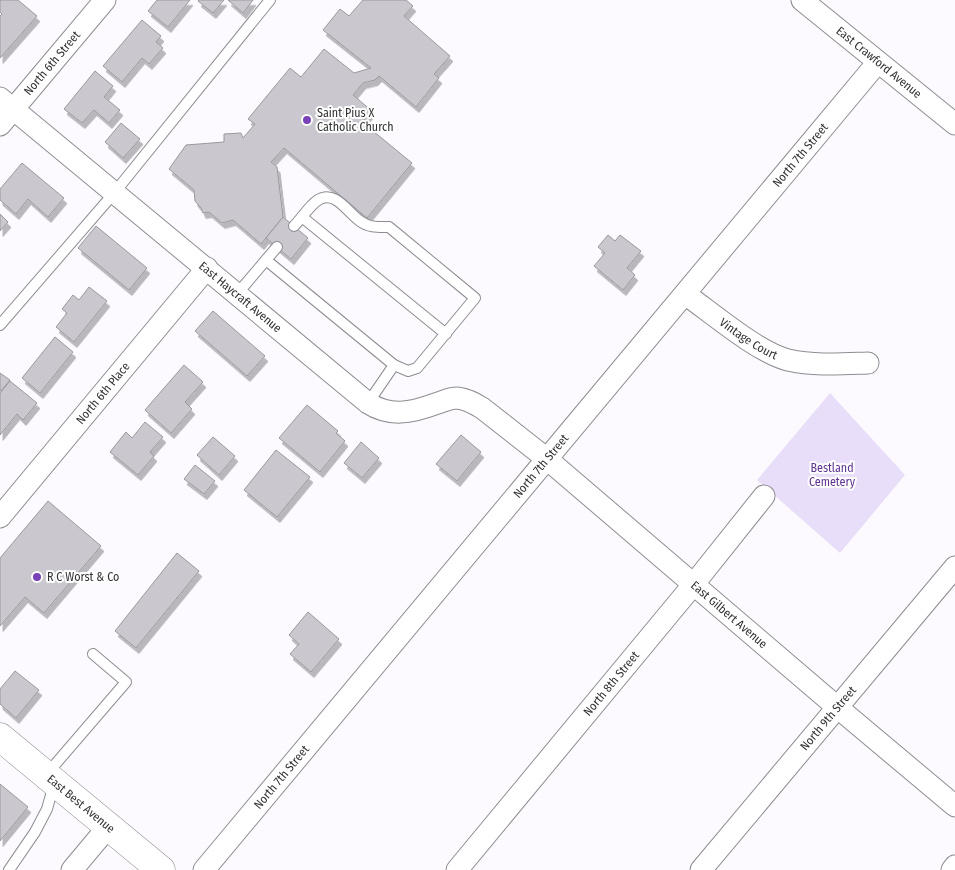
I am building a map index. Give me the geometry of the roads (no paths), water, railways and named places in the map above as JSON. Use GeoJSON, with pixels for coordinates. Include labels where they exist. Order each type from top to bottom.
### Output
{"type":"FeatureCollection","features":[{"type":"Feature","properties":{"kind":"main road","name":"East Best Avenue"},"geometry":{"type":"LineString","coordinates":[[0,737],[150,864]]}},
{"type":"Feature","properties":{"kind":"street","name":"North 6th Street"},"geometry":{"type":"LineString","coordinates":[[0,125],[7,103],[104,0]]}},
{"type":"Feature","properties":{"kind":"street","name":"East Crawford Avenue"},"geometry":{"type":"LineString","coordinates":[[802,0],[955,124]]}},
{"type":"Feature","properties":{"kind":"street","name":"North 7th Street"},"geometry":{"type":"LineString","coordinates":[[204,870],[878,62]]}},
{"type":"Feature","properties":{"kind":"street","name":"East Haycraft Avenue"},"geometry":{"type":"LineString","coordinates":[[7,103],[368,403],[375,407],[402,413],[416,411],[449,399],[458,398],[471,401],[503,424]]}},
{"type":"Feature","properties":{"kind":"street","name":"North 6th Place"},"geometry":{"type":"LineString","coordinates":[[0,517],[207,268]]}},
{"type":"Feature","properties":{"kind":"street","name":"Vintage Court"},"geometry":{"type":"LineString","coordinates":[[685,294],[758,346],[786,360],[821,365],[868,363]]}},
{"type":"Feature","properties":{"kind":"street","name":"East Gilbert Avenue"},"geometry":{"type":"LineString","coordinates":[[503,424],[955,806]]}},
{"type":"Feature","properties":{"kind":"street","name":"North 8th Street"},"geometry":{"type":"LineString","coordinates":[[457,870],[693,585],[764,496]]}},
{"type":"Feature","properties":{"kind":"street","name":"North 9th Street"},"geometry":{"type":"LineString","coordinates":[[701,870],[955,567]]}},
{"type":"Feature","properties":{"kind":"street"},"geometry":{"type":"LineString","coordinates":[[72,870],[108,827]]}},
{"type":"Feature","properties":{"kind":"street"},"geometry":{"type":"LineString","coordinates":[[952,870],[955,866]]}},
{"type":"Feature","properties":{"kind":"lane"},"geometry":{"type":"LineString","coordinates":[[0,325],[115,192],[270,0]]}},
{"type":"Feature","properties":{"kind":"lane"},"geometry":{"type":"LineString","coordinates":[[266,260],[394,366],[408,371],[417,368],[475,298],[390,227],[372,227],[360,221],[340,202],[330,198],[319,199],[294,226]]}},
{"type":"Feature","properties":{"kind":"lane"},"geometry":{"type":"LineString","coordinates":[[302,217],[446,334]]}},
{"type":"Feature","properties":{"kind":"lane"},"geometry":{"type":"LineString","coordinates":[[237,294],[277,247]]}},
{"type":"Feature","properties":{"kind":"lane"},"geometry":{"type":"LineString","coordinates":[[368,403],[394,366]]}},
{"type":"Feature","properties":{"kind":"lane"},"geometry":{"type":"LineString","coordinates":[[9,870],[43,817],[50,779],[126,682],[93,654]]}},
{"type":"Feature","properties":{"kind":"place","name":"Saint Pius X Catholic Church"},"geometry":{"type":"Point","coordinates":[307,120]}},
{"type":"Feature","properties":{"kind":"place","name":"R C Worst & Co"},"geometry":{"type":"Point","coordinates":[37,577]}},
{"type":"Feature","properties":{"kind":"park label","name":"Bestland Cemetery"},"geometry":{"type":"Point","coordinates":[832,475]}}]}
